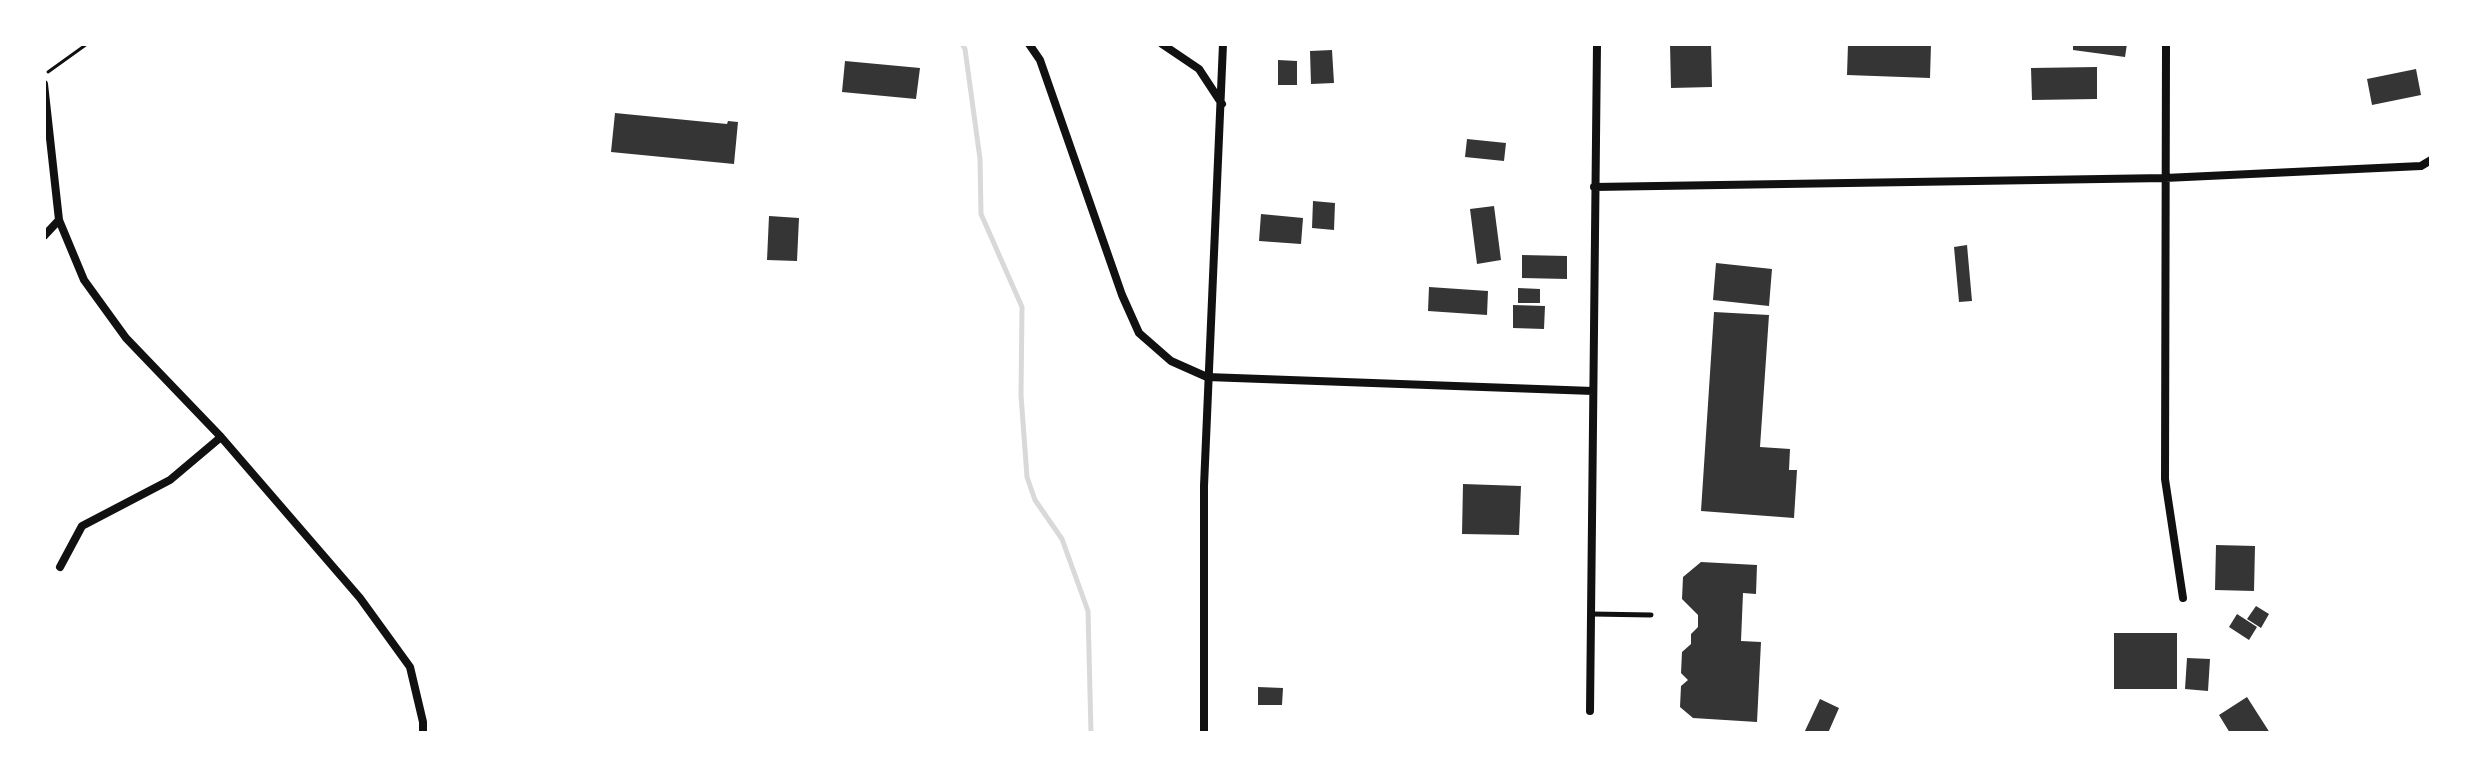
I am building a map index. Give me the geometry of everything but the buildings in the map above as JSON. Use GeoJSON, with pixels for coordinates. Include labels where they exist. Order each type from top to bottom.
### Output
{"type":"FeatureCollection","features":[{"type":"Feature","properties":{"kind":"street"},"geometry":{"type":"LineString","coordinates":[[1029,44],[1040,60],[1122,295],[1139,333],[1171,361],[1207,377],[1593,391]]}},
{"type":"Feature","properties":{"kind":"street"},"geometry":{"type":"LineString","coordinates":[[1162,44],[1199,69],[1222,105]]}},
{"type":"Feature","properties":{"kind":"street"},"geometry":{"type":"LineString","coordinates":[[1204,733],[1207,377],[1223,44]]}},
{"type":"Feature","properties":{"kind":"street"},"geometry":{"type":"LineString","coordinates":[[1590,711],[1597,44]]}},
{"type":"Feature","properties":{"kind":"street"},"geometry":{"type":"LineString","coordinates":[[2166,44],[2165,479],[2183,598]]}},
{"type":"Feature","properties":{"kind":"street"},"geometry":{"type":"LineString","coordinates":[[44,84],[59,220],[84,280],[126,338],[221,437],[360,598],[410,667],[423,733]]}},
{"type":"Feature","properties":{"kind":"street"},"geometry":{"type":"LineString","coordinates":[[1594,187],[2165,178],[2421,166],[2431,160]]}},
{"type":"Feature","properties":{"kind":"street"},"geometry":{"type":"LineString","coordinates":[[44,236],[59,220]]}},
{"type":"Feature","properties":{"kind":"street"},"geometry":{"type":"LineString","coordinates":[[60,567],[82,526],[170,480],[221,437]]}},
{"type":"Feature","properties":{"kind":"lane"},"geometry":{"type":"LineString","coordinates":[[1591,614],[1651,615]]}},
{"type":"Feature","properties":{"kind":"path"},"geometry":{"type":"LineString","coordinates":[[44,75],[87,44]]}},
{"type":"Feature","properties":{"kind":"waterway"},"geometry":{"type":"LineString","coordinates":[[962,44],[980,159],[981,214],[1022,307],[1021,395],[1027,477],[1035,500],[1062,539],[1088,611],[1091,733]]}}]}
